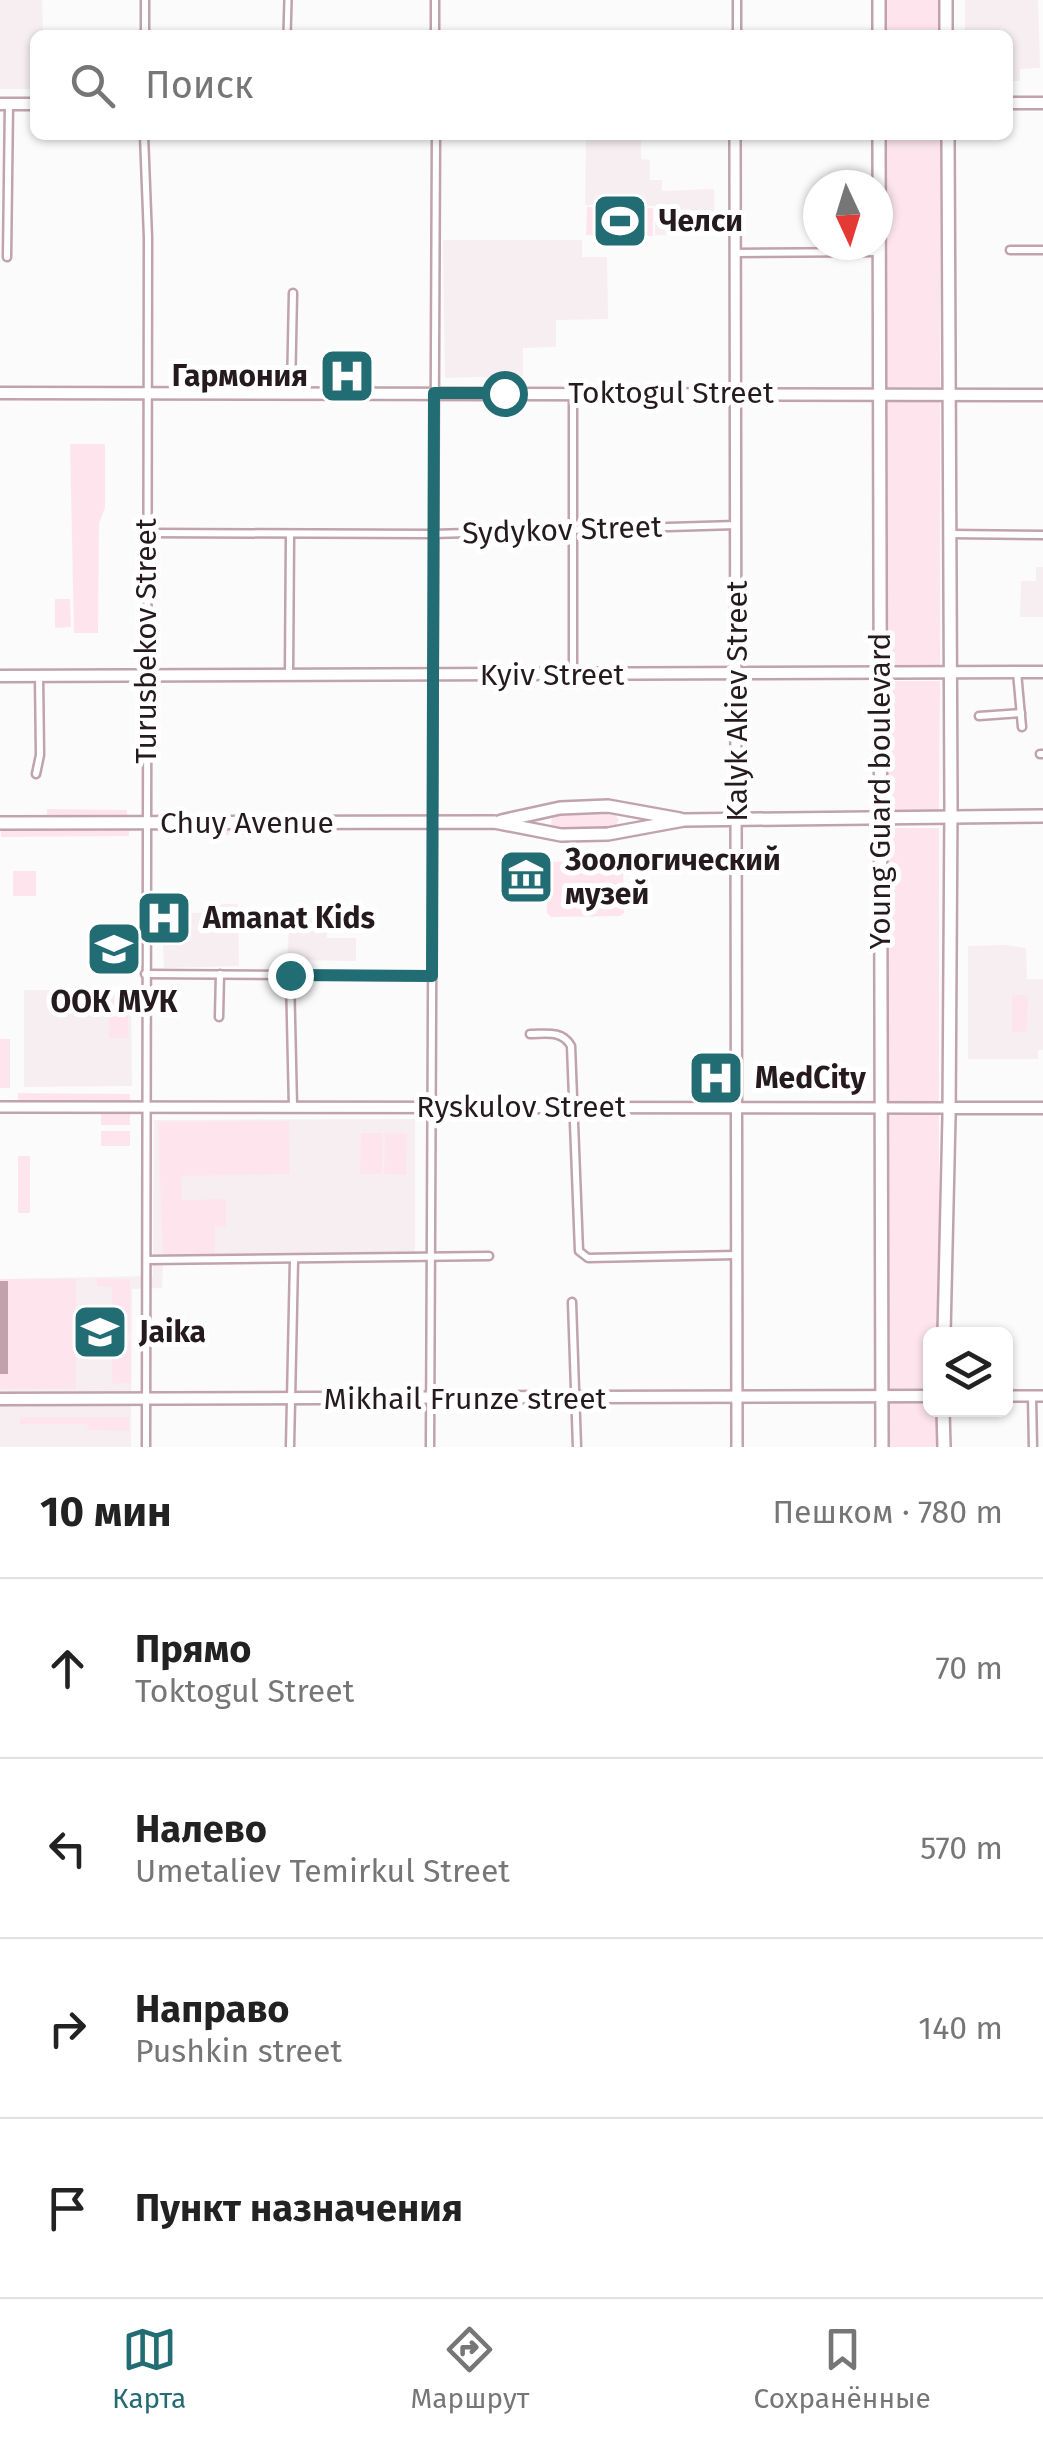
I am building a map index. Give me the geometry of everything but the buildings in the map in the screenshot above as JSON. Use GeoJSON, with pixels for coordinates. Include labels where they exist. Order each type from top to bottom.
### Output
{"type":"FeatureCollection","features":[{"type":"Feature","properties":{"kind":"main road"},"geometry":{"type":"LineString","coordinates":[[879,0],[880,30]]}},
{"type":"Feature","properties":{"kind":"main road"},"geometry":{"type":"LineString","coordinates":[[946,0],[946,30]]}},
{"type":"Feature","properties":{"kind":"main road"},"geometry":{"type":"LineString","coordinates":[[1013,103],[1043,103]]}},
{"type":"Feature","properties":{"kind":"main road"},"geometry":{"type":"LineString","coordinates":[[4,104],[30,104]]}},
{"type":"Feature","properties":{"kind":"main road","name":"Young Guard boulevard"},"geometry":{"type":"LineString","coordinates":[[879,140],[879,170]]}},
{"type":"Feature","properties":{"kind":"main road"},"geometry":{"type":"LineString","coordinates":[[944,1327],[950,817],[948,140]]}},
{"type":"Feature","properties":{"kind":"main road","name":"Young Guard boulevard"},"geometry":{"type":"LineString","coordinates":[[880,260],[882,1447]]}},
{"type":"Feature","properties":{"kind":"main road","name":"Toktogul Street"},"geometry":{"type":"LineString","coordinates":[[0,393],[1043,395]]}},
{"type":"Feature","properties":{"kind":"main road","name":"Kyiv Street"},"geometry":{"type":"LineString","coordinates":[[0,676],[1043,672]]}},
{"type":"Feature","properties":{"kind":"main road","name":"Chuy Avenue"},"geometry":{"type":"LineString","coordinates":[[494,822],[560,808],[608,806],[684,820],[1043,816]]}},
{"type":"Feature","properties":{"kind":"main road","name":"Chuy Avenue"},"geometry":{"type":"LineString","coordinates":[[0,823],[494,822],[560,835],[626,832],[684,820]]}},
{"type":"Feature","properties":{"kind":"main road","name":"Ryskulov Street"},"geometry":{"type":"LineString","coordinates":[[949,1108],[1043,1108]]}},
{"type":"Feature","properties":{"kind":"main road","name":"Mikhail Frunze street"},"geometry":{"type":"LineString","coordinates":[[0,1400],[923,1396]]}},
{"type":"Feature","properties":{"kind":"main road"},"geometry":{"type":"LineString","coordinates":[[943,1417],[944,1447]]}},
{"type":"Feature","properties":{"kind":"street"},"geometry":{"type":"LineString","coordinates":[[145,0],[145,30]]}},
{"type":"Feature","properties":{"kind":"street"},"geometry":{"type":"LineString","coordinates":[[288,0],[288,30]]}},
{"type":"Feature","properties":{"kind":"street"},"geometry":{"type":"LineString","coordinates":[[435,0],[436,30]]}},
{"type":"Feature","properties":{"kind":"street"},"geometry":{"type":"LineString","coordinates":[[737,0],[737,30]]}},
{"type":"Feature","properties":{"kind":"street"},"geometry":{"type":"LineString","coordinates":[[4,104],[7,257]]}},
{"type":"Feature","properties":{"kind":"street","name":"Turusbekov Street"},"geometry":{"type":"LineString","coordinates":[[144,140],[148,230],[146,1447]]}},
{"type":"Feature","properties":{"kind":"street"},"geometry":{"type":"LineString","coordinates":[[430,1447],[436,140]]}},
{"type":"Feature","properties":{"kind":"street","name":"Kalyk Akiev Street"},"geometry":{"type":"LineString","coordinates":[[735,140],[738,1447]]}},
{"type":"Feature","properties":{"kind":"street"},"geometry":{"type":"LineString","coordinates":[[1010,250],[1043,250]]}},
{"type":"Feature","properties":{"kind":"street"},"geometry":{"type":"LineString","coordinates":[[734,253],[803,253]]}},
{"type":"Feature","properties":{"kind":"street"},"geometry":{"type":"LineString","coordinates":[[291,392],[293,293]]}},
{"type":"Feature","properties":{"kind":"street"},"geometry":{"type":"LineString","coordinates":[[573,393],[573,675]]}},
{"type":"Feature","properties":{"kind":"street","name":"Sydykov Street"},"geometry":{"type":"LineString","coordinates":[[147,533],[433,534],[737,525]]}},
{"type":"Feature","properties":{"kind":"street"},"geometry":{"type":"LineString","coordinates":[[948,534],[1043,534]]}},
{"type":"Feature","properties":{"kind":"street"},"geometry":{"type":"LineString","coordinates":[[289,676],[290,535]]}},
{"type":"Feature","properties":{"kind":"street"},"geometry":{"type":"LineString","coordinates":[[1017,672],[1022,727]]}},
{"type":"Feature","properties":{"kind":"street"},"geometry":{"type":"LineString","coordinates":[[36,774],[40,754],[39,676]]}},
{"type":"Feature","properties":{"kind":"street"},"geometry":{"type":"LineString","coordinates":[[979,716],[1021,714]]}},
{"type":"Feature","properties":{"kind":"street"},"geometry":{"type":"LineString","coordinates":[[145,974],[432,976]]}},
{"type":"Feature","properties":{"kind":"street"},"geometry":{"type":"LineString","coordinates":[[219,1017],[220,974]]}},
{"type":"Feature","properties":{"kind":"street"},"geometry":{"type":"LineString","coordinates":[[290,975],[293,1106]]}},
{"type":"Feature","properties":{"kind":"street"},"geometry":{"type":"LineString","coordinates":[[530,1034],[557,1034],[567,1038],[571,1046],[580,1251],[588,1258],[736,1254]]}},
{"type":"Feature","properties":{"kind":"street","name":"Ryskulov Street"},"geometry":{"type":"LineString","coordinates":[[0,1107],[949,1108]]}},
{"type":"Feature","properties":{"kind":"street"},"geometry":{"type":"LineString","coordinates":[[148,1260],[489,1256]]}},
{"type":"Feature","properties":{"kind":"street"},"geometry":{"type":"LineString","coordinates":[[290,1447],[294,1260]]}},
{"type":"Feature","properties":{"kind":"street"},"geometry":{"type":"LineString","coordinates":[[572,1302],[577,1447]]}},
{"type":"Feature","properties":{"kind":"street"},"geometry":{"type":"LineString","coordinates":[[1033,1447],[1038,1396]]}},
{"type":"Feature","properties":{"kind":"shaded area"},"geometry":{"type":"Polygon","coordinates":[[[0,0],[42,0],[43,30],[30,30],[30,89],[0,89],[0,0]]]}},
{"type":"Feature","properties":{"kind":"shaded area"},"geometry":{"type":"Polygon","coordinates":[[[885,0],[940,0],[940,30],[885,30],[885,0]]]}},
{"type":"Feature","properties":{"kind":"shaded area"},"geometry":{"type":"Polygon","coordinates":[[[965,0],[1038,0],[1040,68],[1020,69],[1020,81],[1013,81],[1013,30],[965,30],[965,0]]]}},
{"type":"Feature","properties":{"kind":"shaded area"},"geometry":{"type":"Polygon","coordinates":[[[586,140],[641,140],[641,159],[650,160],[650,180],[662,180],[662,191],[714,189],[715,233],[655,235],[655,208],[662,206],[585,205],[586,140]]]}},
{"type":"Feature","properties":{"kind":"shaded area"},"geometry":{"type":"Polygon","coordinates":[[[885,140],[940,140],[940,387],[884,387],[885,260],[893,260],[893,170],[885,170],[885,140]]]}},
{"type":"Feature","properties":{"kind":"shaded area","name":"Челси"},"geometry":{"type":"Polygon","coordinates":[[[587,207],[653,208],[653,236],[586,235],[587,207]]]}},
{"type":"Feature","properties":{"kind":"shaded area"},"geometry":{"type":"Polygon","coordinates":[[[443,240],[582,240],[582,257],[607,257],[608,319],[556,320],[556,347],[523,348],[523,376],[445,378],[443,240]]]}},
{"type":"Feature","properties":{"kind":"shaded area"},"geometry":{"type":"Polygon","coordinates":[[[884,400],[940,400],[940,667],[884,667],[884,400]]]}},
{"type":"Feature","properties":{"kind":"shaded area"},"geometry":{"type":"Polygon","coordinates":[[[70,444],[105,444],[105,508],[99,523],[98,633],[74,633],[70,444]]]}},
{"type":"Feature","properties":{"kind":"shaded area"},"geometry":{"type":"Polygon","coordinates":[[[1036,567],[1043,567],[1043,617],[1020,617],[1021,581],[1036,581],[1036,567]]]}},
{"type":"Feature","properties":{"kind":"shaded area"},"geometry":{"type":"Polygon","coordinates":[[[55,599],[70,599],[71,627],[55,628],[55,599]]]}},
{"type":"Feature","properties":{"kind":"shaded area"},"geometry":{"type":"Polygon","coordinates":[[[884,681],[940,681],[939,811],[884,811],[884,681]]]}},
{"type":"Feature","properties":{"kind":"shaded area"},"geometry":{"type":"Polygon","coordinates":[[[47,809],[127,810],[127,817],[47,817],[47,809]]]}},
{"type":"Feature","properties":{"kind":"shaded area"},"geometry":{"type":"Polygon","coordinates":[[[611,809],[619,820],[614,828],[561,832],[551,825],[552,815],[558,811],[611,809]]]}},
{"type":"Feature","properties":{"kind":"shaded area"},"geometry":{"type":"Polygon","coordinates":[[[884,828],[939,828],[939,1103],[884,1103],[884,828]]]}},
{"type":"Feature","properties":{"kind":"shaded area"},"geometry":{"type":"Polygon","coordinates":[[[129,829],[129,836],[1,837],[1,830],[129,829]]]}},
{"type":"Feature","properties":{"kind":"shaded area"},"geometry":{"type":"Polygon","coordinates":[[[161,830],[273,830],[273,835],[161,835],[161,830]]]}},
{"type":"Feature","properties":{"kind":"shaded area"},"geometry":{"type":"Polygon","coordinates":[[[619,860],[623,865],[624,913],[620,916],[551,917],[547,913],[549,862],[619,860]]]}},
{"type":"Feature","properties":{"kind":"shaded area"},"geometry":{"type":"Polygon","coordinates":[[[13,871],[36,871],[36,896],[13,896],[13,871]]]}},
{"type":"Feature","properties":{"kind":"shaded area"},"geometry":{"type":"Polygon","coordinates":[[[221,904],[238,904],[239,966],[164,968],[162,914],[220,912],[221,904]]]}},
{"type":"Feature","properties":{"kind":"shaded area"},"geometry":{"type":"Polygon","coordinates":[[[290,917],[327,918],[327,938],[356,938],[356,961],[287,960],[290,917]]]}},
{"type":"Feature","properties":{"kind":"shaded area"},"geometry":{"type":"Polygon","coordinates":[[[968,946],[1026,948],[1027,979],[1043,979],[1043,1050],[1038,1050],[1038,1059],[968,1059],[968,946]]]}},
{"type":"Feature","properties":{"kind":"shaded area"},"geometry":{"type":"Polygon","coordinates":[[[24,990],[131,990],[132,1086],[24,1087],[24,990]]]}},
{"type":"Feature","properties":{"kind":"shaded area"},"geometry":{"type":"Polygon","coordinates":[[[1012,995],[1028,995],[1027,1032],[1012,1032],[1012,995]]]}},
{"type":"Feature","properties":{"kind":"shaded area"},"geometry":{"type":"Polygon","coordinates":[[[109,999],[128,999],[128,1038],[109,1038],[109,999]]]}},
{"type":"Feature","properties":{"kind":"shaded area"},"geometry":{"type":"Polygon","coordinates":[[[0,1039],[10,1039],[10,1088],[0,1088],[0,1039]]]}},
{"type":"Feature","properties":{"kind":"shaded area"},"geometry":{"type":"Polygon","coordinates":[[[18,1093],[130,1094],[130,1102],[18,1102],[18,1093]]]}},
{"type":"Feature","properties":{"kind":"shaded area"},"geometry":{"type":"Polygon","coordinates":[[[101,1110],[130,1110],[130,1125],[101,1125],[101,1110]]]}},
{"type":"Feature","properties":{"kind":"shaded area"},"geometry":{"type":"Polygon","coordinates":[[[884,1115],[939,1115],[939,1327],[923,1327],[923,1392],[884,1392],[884,1115]]]}},
{"type":"Feature","properties":{"kind":"shaded area"},"geometry":{"type":"Polygon","coordinates":[[[415,1119],[415,1256],[163,1259],[162,1288],[132,1289],[131,1447],[0,1447],[0,1279],[153,1276],[154,1120],[415,1119]]]}},
{"type":"Feature","properties":{"kind":"shaded area"},"geometry":{"type":"Polygon","coordinates":[[[289,1121],[290,1174],[181,1176],[182,1200],[226,1199],[226,1226],[215,1227],[215,1259],[163,1258],[158,1122],[289,1121]]]}},
{"type":"Feature","properties":{"kind":"shaded area"},"geometry":{"type":"Polygon","coordinates":[[[101,1131],[130,1131],[130,1146],[101,1146],[101,1131]]]}},
{"type":"Feature","properties":{"kind":"shaded area"},"geometry":{"type":"Polygon","coordinates":[[[361,1133],[383,1133],[382,1174],[360,1174],[361,1133]]]}},
{"type":"Feature","properties":{"kind":"shaded area"},"geometry":{"type":"Polygon","coordinates":[[[385,1133],[407,1134],[406,1175],[384,1174],[385,1133]]]}},
{"type":"Feature","properties":{"kind":"shaded area"},"geometry":{"type":"Polygon","coordinates":[[[18,1156],[30,1156],[30,1213],[18,1213],[18,1156]]]}},
{"type":"Feature","properties":{"kind":"shaded area"},"geometry":{"type":"Polygon","coordinates":[[[0,1279],[76,1279],[76,1389],[0,1389],[0,1279]]]}},
{"type":"Feature","properties":{"kind":"shaded area"},"geometry":{"type":"Polygon","coordinates":[[[97,1279],[130,1279],[130,1333],[117,1333],[112,1324],[112,1287],[97,1286],[97,1279]]]}},
{"type":"Feature","properties":{"kind":"shaded area"},"geometry":{"type":"Polygon","coordinates":[[[0,1281],[8,1281],[8,1374],[0,1374],[0,1281]]]}},
{"type":"Feature","properties":{"kind":"shaded area"},"geometry":{"type":"Polygon","coordinates":[[[117,1341],[131,1341],[131,1383],[112,1384],[112,1349],[117,1341]]]}},
{"type":"Feature","properties":{"kind":"shaded area"},"geometry":{"type":"Polygon","coordinates":[[[923,1401],[923,1417],[939,1417],[939,1447],[884,1447],[884,1402],[923,1401]]]}},
{"type":"Feature","properties":{"kind":"shaded area"},"geometry":{"type":"Polygon","coordinates":[[[20,1417],[129,1417],[129,1431],[88,1430],[87,1424],[20,1424],[20,1417]]]}},
{"type":"Feature","properties":{"kind":"place","name":"Челси"},"geometry":{"type":"Point","coordinates":[620,221]}},
{"type":"Feature","properties":{"kind":"place","name":"Гармония"},"geometry":{"type":"Point","coordinates":[347,376]}},
{"type":"Feature","properties":{"kind":"place","name":"Зоологический музей"},"geometry":{"type":"Point","coordinates":[526,877]}},
{"type":"Feature","properties":{"kind":"place","name":"Amanat Kids"},"geometry":{"type":"Point","coordinates":[164,918]}},
{"type":"Feature","properties":{"kind":"place","name":"ООК МУК"},"geometry":{"type":"Point","coordinates":[114,949]}},
{"type":"Feature","properties":{"kind":"place","name":"MedCity"},"geometry":{"type":"Point","coordinates":[716,1078]}},
{"type":"Feature","properties":{"kind":"place","name":"Jaika"},"geometry":{"type":"Point","coordinates":[100,1332]}},
{"type":"Feature","properties":{"kind":"route"},"geometry":{"type":"LineString","coordinates":[[290,975],[432,976],[434,393],[504,393]]}}]}
